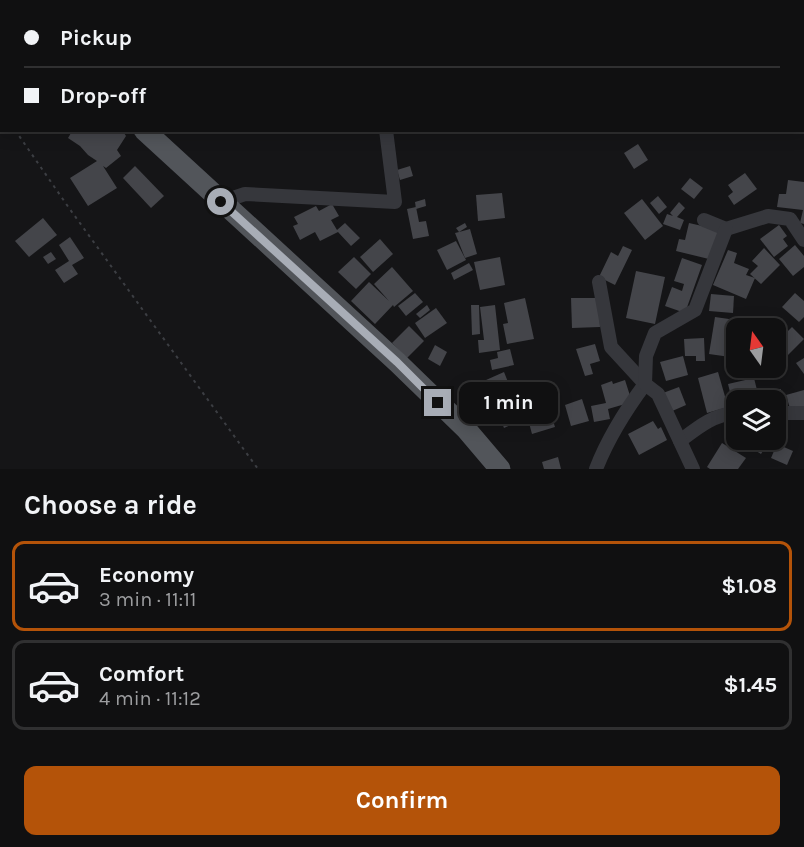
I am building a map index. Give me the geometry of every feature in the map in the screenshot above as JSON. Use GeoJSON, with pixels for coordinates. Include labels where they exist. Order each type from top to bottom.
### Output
{"type":"FeatureCollection","features":[{"type":"Feature","properties":{"kind":"main road"},"geometry":{"type":"LineString","coordinates":[[146,132],[397,362],[466,429],[500,469]]}},
{"type":"Feature","properties":{"kind":"street"},"geometry":{"type":"LineString","coordinates":[[221,202],[245,194],[395,202],[387,132]]}},
{"type":"Feature","properties":{"kind":"street"},"geometry":{"type":"LineString","coordinates":[[704,220],[726,229],[768,216],[790,219],[804,240]]}},
{"type":"Feature","properties":{"kind":"street"},"geometry":{"type":"LineString","coordinates":[[596,469],[623,414],[645,384],[645,356],[655,333],[695,310],[726,229]]}},
{"type":"Feature","properties":{"kind":"street"},"geometry":{"type":"LineString","coordinates":[[599,282],[611,347],[645,384],[658,394],[693,469]]}},
{"type":"Feature","properties":{"kind":"street"},"geometry":{"type":"LineString","coordinates":[[786,413],[804,413]]}},
{"type":"Feature","properties":{"kind":"street"},"geometry":{"type":"LineString","coordinates":[[680,441],[705,422],[726,414]]}},
{"type":"Feature","properties":{"kind":"path"},"geometry":{"type":"LineString","coordinates":[[16,132],[258,469]]}},
{"type":"Feature","properties":{"kind":"building"},"geometry":{"type":"Polygon","coordinates":[[[123,132],[126,136],[117,150],[121,156],[106,168],[103,166],[117,188],[88,206],[70,178],[97,161],[68,138],[71,133],[123,132]]]}},
{"type":"Feature","properties":{"kind":"building"},"geometry":{"type":"Polygon","coordinates":[[[638,144],[648,160],[634,169],[624,153],[638,144]]]}},
{"type":"Feature","properties":{"kind":"building"},"geometry":{"type":"Polygon","coordinates":[[[135,166],[164,196],[151,208],[123,178],[135,166]]]}},
{"type":"Feature","properties":{"kind":"building"},"geometry":{"type":"Polygon","coordinates":[[[410,166],[413,176],[400,180],[397,170],[410,166]]]}},
{"type":"Feature","properties":{"kind":"building"},"geometry":{"type":"Polygon","coordinates":[[[745,173],[757,189],[734,205],[728,196],[733,192],[728,185],[745,173]]]}},
{"type":"Feature","properties":{"kind":"building"},"geometry":{"type":"Polygon","coordinates":[[[690,178],[703,188],[694,199],[681,189],[690,178]]]}},
{"type":"Feature","properties":{"kind":"building"},"geometry":{"type":"Polygon","coordinates":[[[788,180],[804,182],[804,224],[800,223],[803,210],[777,207],[779,194],[786,194],[788,180]]]}},
{"type":"Feature","properties":{"kind":"building"},"geometry":{"type":"Polygon","coordinates":[[[502,193],[505,218],[478,221],[476,195],[502,193]]]}},
{"type":"Feature","properties":{"kind":"building"},"geometry":{"type":"Polygon","coordinates":[[[658,196],[667,207],[659,214],[650,203],[658,196]]]}},
{"type":"Feature","properties":{"kind":"building"},"geometry":{"type":"Polygon","coordinates":[[[425,199],[426,206],[416,209],[415,202],[425,199]]]}},
{"type":"Feature","properties":{"kind":"building"},"geometry":{"type":"Polygon","coordinates":[[[642,199],[663,226],[645,240],[624,213],[642,199]]]}},
{"type":"Feature","properties":{"kind":"building"},"geometry":{"type":"Polygon","coordinates":[[[679,202],[685,208],[677,217],[684,220],[680,230],[663,224],[667,214],[673,216],[670,213],[679,202]]]}},
{"type":"Feature","properties":{"kind":"building"},"geometry":{"type":"Polygon","coordinates":[[[332,204],[339,216],[331,220],[337,230],[345,223],[360,238],[351,246],[338,232],[320,241],[315,232],[300,240],[293,226],[298,224],[294,217],[316,206],[319,211],[332,204]]]}},
{"type":"Feature","properties":{"kind":"building"},"geometry":{"type":"Polygon","coordinates":[[[416,207],[419,222],[426,221],[429,236],[413,239],[407,209],[416,207]]]}},
{"type":"Feature","properties":{"kind":"building"},"geometry":{"type":"Polygon","coordinates":[[[43,218],[57,235],[29,257],[15,241],[43,218]]]}},
{"type":"Feature","properties":{"kind":"building"},"geometry":{"type":"Polygon","coordinates":[[[465,223],[467,227],[459,232],[456,228],[465,223]]]}},
{"type":"Feature","properties":{"kind":"building"},"geometry":{"type":"Polygon","coordinates":[[[689,223],[720,230],[713,260],[676,251],[679,239],[685,240],[689,223]]]}},
{"type":"Feature","properties":{"kind":"building"},"geometry":{"type":"Polygon","coordinates":[[[779,225],[787,236],[783,239],[788,246],[774,257],[760,239],[779,225]]]}},
{"type":"Feature","properties":{"kind":"building"},"geometry":{"type":"Polygon","coordinates":[[[470,229],[477,254],[465,258],[455,233],[470,229]]]}},
{"type":"Feature","properties":{"kind":"building"},"geometry":{"type":"Polygon","coordinates":[[[70,237],[84,258],[72,265],[78,274],[64,283],[55,270],[69,261],[59,245],[70,237]]]}},
{"type":"Feature","properties":{"kind":"building"},"geometry":{"type":"Polygon","coordinates":[[[380,239],[393,254],[373,272],[360,257],[380,239]]]}},
{"type":"Feature","properties":{"kind":"building"},"geometry":{"type":"Polygon","coordinates":[[[456,241],[466,260],[447,270],[437,250],[456,241]]]}},
{"type":"Feature","properties":{"kind":"building"},"geometry":{"type":"Polygon","coordinates":[[[795,245],[804,256],[804,267],[793,276],[779,259],[795,245]]]}},
{"type":"Feature","properties":{"kind":"building"},"geometry":{"type":"Polygon","coordinates":[[[623,246],[632,250],[615,285],[599,277],[611,252],[618,256],[623,246]]]}},
{"type":"Feature","properties":{"kind":"building"},"geometry":{"type":"Polygon","coordinates":[[[764,248],[780,265],[761,284],[750,274],[758,266],[752,261],[764,248]]]}},
{"type":"Feature","properties":{"kind":"building"},"geometry":{"type":"Polygon","coordinates":[[[728,250],[737,253],[734,263],[749,269],[746,275],[755,278],[746,299],[713,285],[728,250]]]}},
{"type":"Feature","properties":{"kind":"building"},"geometry":{"type":"Polygon","coordinates":[[[51,252],[56,259],[48,264],[43,257],[51,252]]]}},
{"type":"Feature","properties":{"kind":"building"},"geometry":{"type":"Polygon","coordinates":[[[354,257],[371,274],[356,289],[338,272],[354,257]]]}},
{"type":"Feature","properties":{"kind":"building"},"geometry":{"type":"Polygon","coordinates":[[[500,257],[505,285],[480,290],[474,262],[500,257]]]}},
{"type":"Feature","properties":{"kind":"building"},"geometry":{"type":"Polygon","coordinates":[[[682,258],[702,265],[685,313],[665,306],[672,287],[682,291],[684,284],[674,281],[682,258]]]}},
{"type":"Feature","properties":{"kind":"building"},"geometry":{"type":"Polygon","coordinates":[[[469,263],[473,270],[454,280],[451,273],[469,263]]]}},
{"type":"Feature","properties":{"kind":"building"},"geometry":{"type":"Polygon","coordinates":[[[392,267],[413,291],[394,307],[393,305],[375,324],[351,301],[369,282],[389,301],[374,284],[392,267]]]}},
{"type":"Feature","properties":{"kind":"building"},"geometry":{"type":"Polygon","coordinates":[[[636,271],[665,277],[655,324],[626,318],[636,271]]]}},
{"type":"Feature","properties":{"kind":"building"},"geometry":{"type":"Polygon","coordinates":[[[415,293],[423,302],[406,316],[398,306],[415,293]]]}},
{"type":"Feature","properties":{"kind":"building"},"geometry":{"type":"Polygon","coordinates":[[[795,293],[804,301],[804,317],[799,322],[782,307],[795,293]]]}},
{"type":"Feature","properties":{"kind":"building"},"geometry":{"type":"Polygon","coordinates":[[[711,294],[734,296],[733,313],[709,311],[711,294]]]}},
{"type":"Feature","properties":{"kind":"building"},"geometry":{"type":"Polygon","coordinates":[[[525,298],[534,339],[507,344],[503,324],[508,323],[504,303],[525,298]]]}},
{"type":"Feature","properties":{"kind":"building"},"geometry":{"type":"Polygon","coordinates":[[[571,298],[599,298],[600,327],[572,328],[571,298]]]}},
{"type":"Feature","properties":{"kind":"building"},"geometry":{"type":"Polygon","coordinates":[[[427,305],[430,310],[420,318],[416,314],[427,305]]]}},
{"type":"Feature","properties":{"kind":"building"},"geometry":{"type":"Polygon","coordinates":[[[471,305],[479,305],[480,334],[472,335],[471,305]]]}},
{"type":"Feature","properties":{"kind":"building"},"geometry":{"type":"Polygon","coordinates":[[[495,305],[500,350],[479,353],[478,340],[484,340],[480,307],[495,305]]]}},
{"type":"Feature","properties":{"kind":"building"},"geometry":{"type":"Polygon","coordinates":[[[436,308],[447,323],[425,338],[415,323],[436,308]]]}},
{"type":"Feature","properties":{"kind":"building"},"geometry":{"type":"Polygon","coordinates":[[[715,317],[726,319],[726,356],[709,354],[715,317]]]}},
{"type":"Feature","properties":{"kind":"building"},"geometry":{"type":"Polygon","coordinates":[[[409,326],[424,341],[407,358],[392,343],[409,326]]]}},
{"type":"Feature","properties":{"kind":"building"},"geometry":{"type":"Polygon","coordinates":[[[792,327],[804,339],[787,356],[786,355],[786,333],[792,327]]]}},
{"type":"Feature","properties":{"kind":"building"},"geometry":{"type":"Polygon","coordinates":[[[704,338],[705,361],[696,361],[696,356],[685,356],[684,339],[704,338]]]}},
{"type":"Feature","properties":{"kind":"building"},"geometry":{"type":"Polygon","coordinates":[[[595,344],[600,361],[590,364],[593,374],[585,376],[576,349],[595,344]]]}},
{"type":"Feature","properties":{"kind":"building"},"geometry":{"type":"Polygon","coordinates":[[[435,345],[447,352],[440,366],[428,359],[435,345]]]}},
{"type":"Feature","properties":{"kind":"building"},"geometry":{"type":"Polygon","coordinates":[[[510,349],[514,365],[492,370],[490,360],[498,358],[497,352],[510,349]]]}},
{"type":"Feature","properties":{"kind":"building"},"geometry":{"type":"Polygon","coordinates":[[[683,356],[688,375],[666,381],[660,362],[683,356]]]}},
{"type":"Feature","properties":{"kind":"building"},"geometry":{"type":"Polygon","coordinates":[[[804,358],[804,374],[796,363],[804,358]]]}},
{"type":"Feature","properties":{"kind":"building"},"geometry":{"type":"Polygon","coordinates":[[[504,372],[512,392],[516,390],[521,403],[509,408],[515,423],[504,428],[498,412],[500,422],[493,424],[477,384],[504,372]]]}},
{"type":"Feature","properties":{"kind":"building"},"geometry":{"type":"Polygon","coordinates":[[[718,372],[726,408],[707,413],[698,378],[718,372]]]}},
{"type":"Feature","properties":{"kind":"building"},"geometry":{"type":"Polygon","coordinates":[[[754,378],[757,390],[730,390],[728,384],[754,378]]]}},
{"type":"Feature","properties":{"kind":"building"},"geometry":{"type":"Polygon","coordinates":[[[625,380],[632,402],[608,409],[610,419],[594,422],[591,406],[606,403],[601,385],[625,380]]]}},
{"type":"Feature","properties":{"kind":"building"},"geometry":{"type":"Polygon","coordinates":[[[679,387],[686,405],[670,412],[663,393],[679,387]]]}},
{"type":"Feature","properties":{"kind":"building"},"geometry":{"type":"Polygon","coordinates":[[[804,390],[804,408],[791,412],[786,395],[804,390]]]}},
{"type":"Feature","properties":{"kind":"building"},"geometry":{"type":"Polygon","coordinates":[[[582,399],[589,421],[571,426],[565,405],[582,399]]]}},
{"type":"Feature","properties":{"kind":"building"},"geometry":{"type":"Polygon","coordinates":[[[547,402],[555,427],[532,434],[525,408],[547,402]]]}},
{"type":"Feature","properties":{"kind":"building"},"geometry":{"type":"Polygon","coordinates":[[[653,421],[658,429],[661,427],[667,440],[639,455],[628,434],[653,421]]]}},
{"type":"Feature","properties":{"kind":"building"},"geometry":{"type":"Polygon","coordinates":[[[722,443],[726,446],[726,450],[733,450],[746,458],[738,469],[710,469],[707,467],[722,443]]]}},
{"type":"Feature","properties":{"kind":"building"},"geometry":{"type":"Polygon","coordinates":[[[786,448],[793,451],[787,465],[771,458],[774,450],[786,450],[786,448]]]}},
{"type":"Feature","properties":{"kind":"building"},"geometry":{"type":"Polygon","coordinates":[[[558,457],[561,469],[544,469],[542,462],[558,457]]]}},
{"type":"Feature","properties":{"kind":"route"},"geometry":{"type":"LineString","coordinates":[[221,202],[397,362],[438,403]]}}]}
